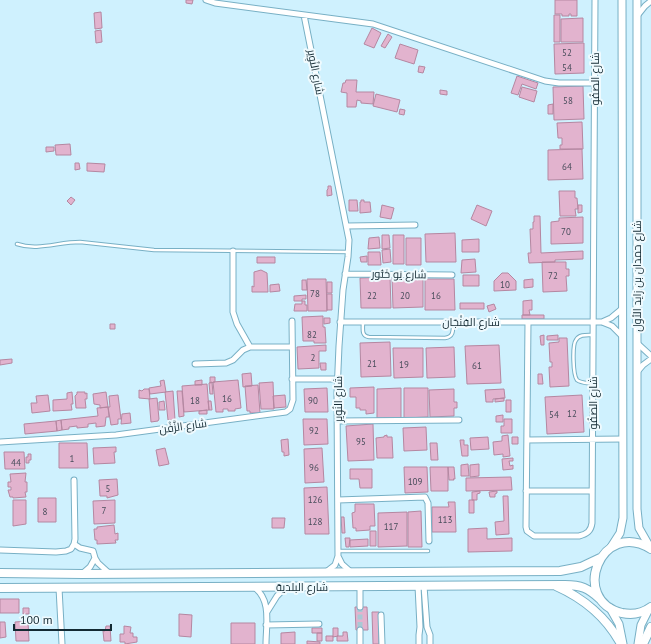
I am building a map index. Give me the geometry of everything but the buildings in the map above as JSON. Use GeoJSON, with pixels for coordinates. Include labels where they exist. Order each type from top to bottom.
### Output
{"type":"FeatureCollection","features":[{"type":"Feature","properties":{"kind":"main road","name":"شارع حمدان بن زايد الأول"},"geometry":{"type":"LineString","coordinates":[[611,547],[620,533],[623,518],[622,0]]}},
{"type":"Feature","properties":{"kind":"main road","name":"شارع حمدان بن زايد الأول"},"geometry":{"type":"LineString","coordinates":[[636,0],[637,509],[639,528],[651,549]]}},
{"type":"Feature","properties":{"kind":"main road"},"geometry":{"type":"LineString","coordinates":[[600,599],[594,578],[596,568],[600,558],[611,547],[631,542],[651,549]]}},
{"type":"Feature","properties":{"kind":"main road","name":"شارع البلدية"},"geometry":{"type":"LineString","coordinates":[[0,574],[560,571],[581,567],[600,558]]}},
{"type":"Feature","properties":{"kind":"main road"},"geometry":{"type":"LineString","coordinates":[[554,585],[573,595],[596,612],[611,627],[622,644]]}},
{"type":"Feature","properties":{"kind":"main road","name":"شارع البلدية"},"geometry":{"type":"LineString","coordinates":[[1,589],[574,585],[590,590],[610,608]]}},
{"type":"Feature","properties":{"kind":"main road"},"geometry":{"type":"LineString","coordinates":[[610,608],[619,624],[622,644]]}},
{"type":"Feature","properties":{"kind":"main road"},"geometry":{"type":"LineString","coordinates":[[610,608],[617,612],[633,614],[650,608]]}},
{"type":"Feature","properties":{"kind":"main road"},"geometry":{"type":"LineString","coordinates":[[638,644],[641,625],[650,608]]}},
{"type":"Feature","properties":{"kind":"main road"},"geometry":{"type":"LineString","coordinates":[[643,644],[651,627]]}},
{"type":"Feature","properties":{"kind":"street"},"geometry":{"type":"LineString","coordinates":[[206,0],[215,3],[373,24],[545,81],[558,83],[594,83]]}},
{"type":"Feature","properties":{"kind":"street","name":"شارع الصفُو"},"geometry":{"type":"LineString","coordinates":[[528,322],[526,527],[530,534],[534,536],[580,536],[589,531],[592,523],[595,0]]}},
{"type":"Feature","properties":{"kind":"street"},"geometry":{"type":"LineString","coordinates":[[637,17],[651,0]]}},
{"type":"Feature","properties":{"kind":"street","name":"شارع النُوِير"},"geometry":{"type":"LineString","coordinates":[[304,15],[349,240],[340,322],[338,379],[338,554]]}},
{"type":"Feature","properties":{"kind":"street"},"geometry":{"type":"LineString","coordinates":[[347,226],[415,225]]}},
{"type":"Feature","properties":{"kind":"street"},"geometry":{"type":"LineString","coordinates":[[233,251],[233,312],[237,324],[250,347]]}},
{"type":"Feature","properties":{"kind":"street","name":"شارع يَو خَنُّور"},"geometry":{"type":"LineString","coordinates":[[345,274],[452,275]]}},
{"type":"Feature","properties":{"kind":"street"},"geometry":{"type":"LineString","coordinates":[[602,322],[611,318],[623,308]]}},
{"type":"Feature","properties":{"kind":"street"},"geometry":{"type":"LineString","coordinates":[[292,322],[292,379],[338,379]]}},
{"type":"Feature","properties":{"kind":"street","name":"شارع الفِنْجَان"},"geometry":{"type":"LineString","coordinates":[[340,322],[602,322]]}},
{"type":"Feature","properties":{"kind":"street"},"geometry":{"type":"LineString","coordinates":[[602,322],[612,326],[623,337]]}},
{"type":"Feature","properties":{"kind":"street"},"geometry":{"type":"LineString","coordinates":[[637,342],[642,350],[651,358],[642,365],[637,372]]}},
{"type":"Feature","properties":{"kind":"street"},"geometry":{"type":"LineString","coordinates":[[196,364],[230,362],[243,350],[250,347],[292,348]]}},
{"type":"Feature","properties":{"kind":"street","name":"شارع الزَّفْن"},"geometry":{"type":"LineString","coordinates":[[0,442],[116,435],[281,413],[290,409],[292,405],[292,379]]}},
{"type":"Feature","properties":{"kind":"street"},"geometry":{"type":"LineString","coordinates":[[338,421],[458,420]]}},
{"type":"Feature","properties":{"kind":"street"},"geometry":{"type":"LineString","coordinates":[[527,440],[623,440]]}},
{"type":"Feature","properties":{"kind":"street"},"geometry":{"type":"LineString","coordinates":[[0,550],[56,552],[66,551],[71,548],[74,544],[74,480]]}},
{"type":"Feature","properties":{"kind":"street"},"geometry":{"type":"LineString","coordinates":[[526,491],[592,492]]}},
{"type":"Feature","properties":{"kind":"street"},"geometry":{"type":"LineString","coordinates":[[338,500],[425,497],[428,503],[429,541]]}},
{"type":"Feature","properties":{"kind":"street"},"geometry":{"type":"LineString","coordinates":[[74,544],[80,548],[93,551],[95,558],[110,574]]}},
{"type":"Feature","properties":{"kind":"street"},"geometry":{"type":"LineString","coordinates":[[338,554],[345,568],[352,572]]}},
{"type":"Feature","properties":{"kind":"street"},"geometry":{"type":"LineString","coordinates":[[325,573],[335,564],[338,554]]}},
{"type":"Feature","properties":{"kind":"street"},"geometry":{"type":"LineString","coordinates":[[82,574],[90,567],[95,558]]}},
{"type":"Feature","properties":{"kind":"street"},"geometry":{"type":"LineString","coordinates":[[360,586],[360,607]]}},
{"type":"Feature","properties":{"kind":"street"},"geometry":{"type":"LineString","coordinates":[[419,644],[418,635],[420,627],[421,586]]}},
{"type":"Feature","properties":{"kind":"street"},"geometry":{"type":"LineString","coordinates":[[421,586],[426,627],[430,635],[430,644]]}},
{"type":"Feature","properties":{"kind":"street"},"geometry":{"type":"LineString","coordinates":[[253,587],[260,592],[264,600],[267,613],[266,644]]}},
{"type":"Feature","properties":{"kind":"street"},"geometry":{"type":"LineString","coordinates":[[267,613],[273,601],[287,587]]}},
{"type":"Feature","properties":{"kind":"street"},"geometry":{"type":"LineString","coordinates":[[59,588],[62,644]]}},
{"type":"Feature","properties":{"kind":"street"},"geometry":{"type":"LineString","coordinates":[[381,615],[382,644]]}},
{"type":"Feature","properties":{"kind":"street"},"geometry":{"type":"LineString","coordinates":[[266,625],[319,624]]}},
{"type":"Feature","properties":{"kind":"street"},"geometry":{"type":"LineString","coordinates":[[360,630],[360,644]]}},
{"type":"Feature","properties":{"kind":"lane"},"geometry":{"type":"LineString","coordinates":[[17,244],[36,247],[69,242],[80,242],[154,250],[348,252]]}},
{"type":"Feature","properties":{"kind":"lane"},"geometry":{"type":"LineString","coordinates":[[363,322],[363,333],[369,338],[445,338],[452,335],[453,322]]}},
{"type":"Feature","properties":{"kind":"lane"},"geometry":{"type":"LineString","coordinates":[[593,335],[584,335],[577,338],[575,341],[574,375],[582,382],[593,384]]}},
{"type":"Feature","properties":{"kind":"lane"},"geometry":{"type":"LineString","coordinates":[[338,554],[428,551]]}},
{"type":"Feature","properties":{"kind":"tunnel"},"geometry":{"type":"LineString","coordinates":[[360,607],[360,630]]}}]}
